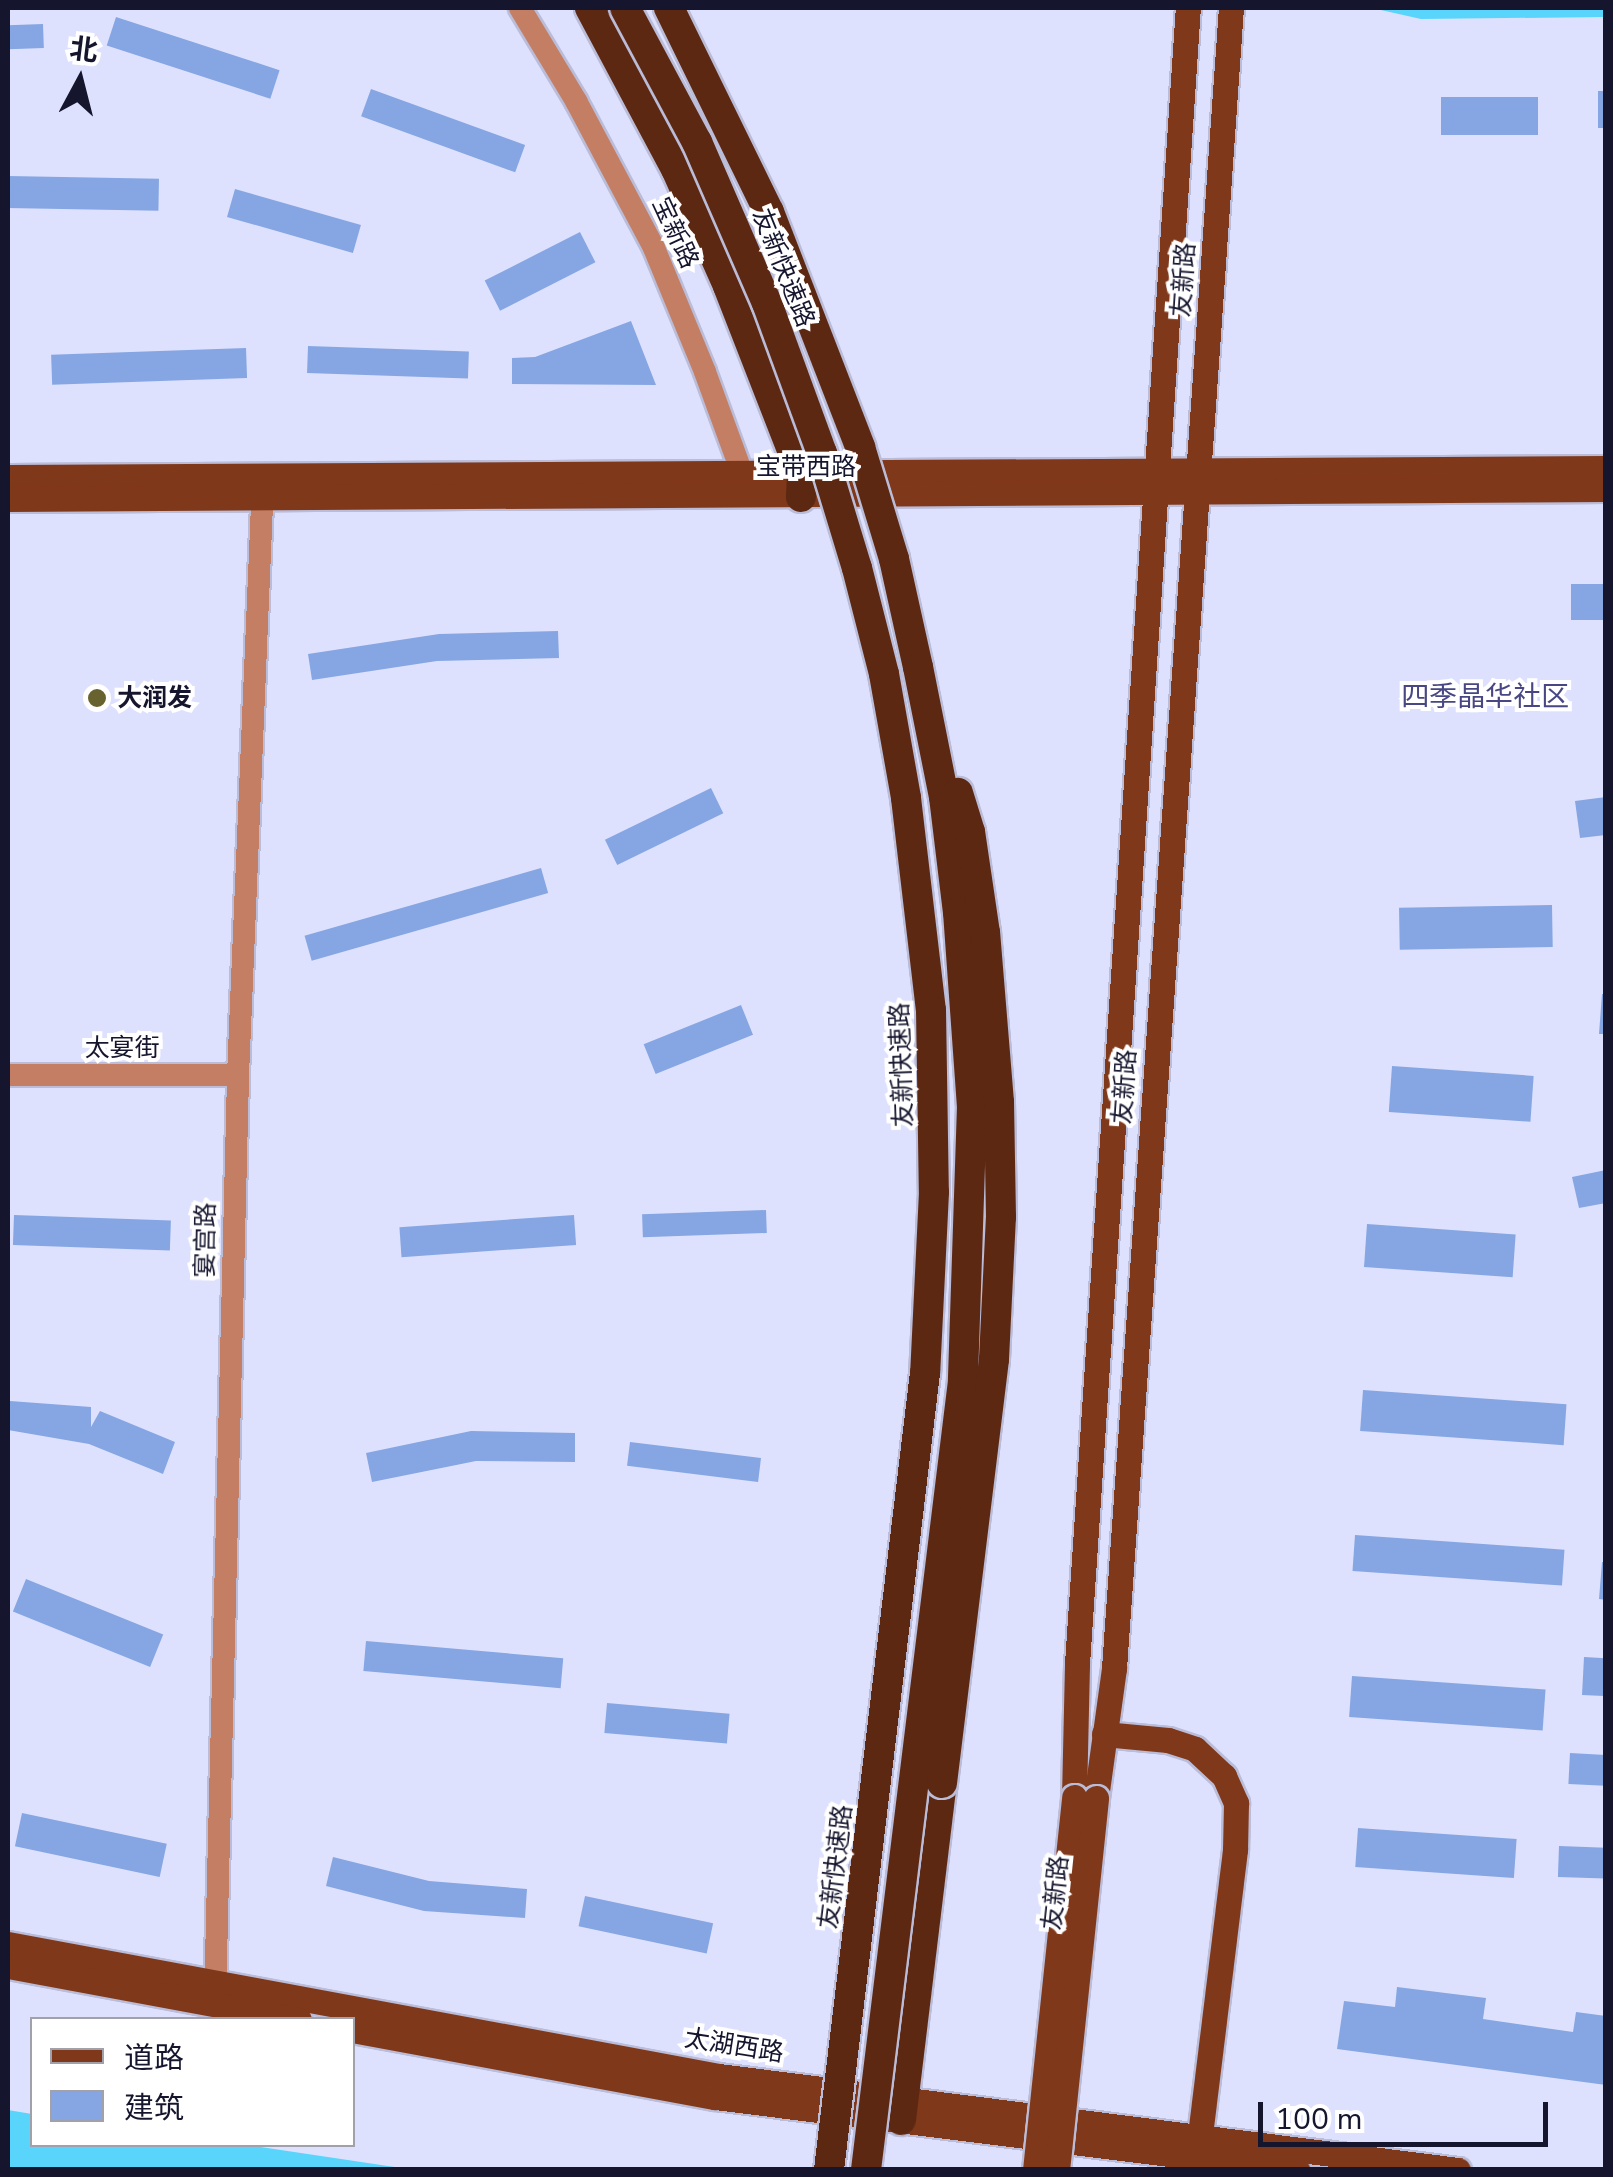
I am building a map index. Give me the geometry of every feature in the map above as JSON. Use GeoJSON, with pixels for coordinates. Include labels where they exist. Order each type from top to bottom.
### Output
{"type":"FeatureCollection","features":[{"type":"Feature","properties":{"kind":"highway"},"geometry":{"type":"LineString","coordinates":[[590,8],[638,94],[735,304],[802,487]]}},
{"type":"Feature","properties":{"kind":"highway","name":"友新快速路"},"geometry":{"type":"LineString","coordinates":[[625,8],[689,126],[734,226],[822,453],[884,674],[906,798],[928,970],[934,1192],[925,1373],[829,2170]]}},
{"type":"Feature","properties":{"kind":"highway","name":"友新快速路"},"geometry":{"type":"LineString","coordinates":[[669,8],[732,130],[804,297],[860,447],[894,559],[944,796],[963,970],[972,1106],[969,1293],[963,1381],[866,2170]]}},
{"type":"Feature","properties":{"kind":"highway"},"geometry":{"type":"LineString","coordinates":[[903,2110],[994,1359],[1000,1157],[977,873],[970,832],[918,666]]}},
{"type":"Feature","properties":{"kind":"main road","name":"友新路"},"geometry":{"type":"LineString","coordinates":[[1057,2170],[1085,1798],[1077,1664],[1188,8]]}},
{"type":"Feature","properties":{"kind":"main road","name":"友新路"},"geometry":{"type":"LineString","coordinates":[[1035,2170],[1085,1798],[1104,1734],[1116,1628],[1231,8]]}},
{"type":"Feature","properties":{"kind":"main road","name":"宝带西路"},"geometry":{"type":"LineString","coordinates":[[8,499],[262,489],[1157,484],[1606,468]]}},
{"type":"Feature","properties":{"kind":"main road","name":"宝带西路"},"geometry":{"type":"LineString","coordinates":[[8,477],[262,489]]}},
{"type":"Feature","properties":{"kind":"main road","name":"宝带西路"},"geometry":{"type":"LineString","coordinates":[[1200,483],[1606,489]]}},
{"type":"Feature","properties":{"kind":"main road"},"geometry":{"type":"LineString","coordinates":[[1104,1734],[1168,1740],[1195,1749],[1224,1776],[1236,1803],[1236,1850],[1199,2145]]}},
{"type":"Feature","properties":{"kind":"main road","name":"太湖西路"},"geometry":{"type":"LineString","coordinates":[[8,1944],[216,1993],[290,2017]]}},
{"type":"Feature","properties":{"kind":"main road","name":"太湖西路"},"geometry":{"type":"LineString","coordinates":[[8,1966],[216,1993],[903,2110]]}},
{"type":"Feature","properties":{"kind":"main road","name":"太湖西路"},"geometry":{"type":"LineString","coordinates":[[355,2031],[715,2097],[903,2110],[1458,2170]]}},
{"type":"Feature","properties":{"kind":"main road","name":"太湖西路"},"geometry":{"type":"LineString","coordinates":[[1199,2145],[1297,2170]]}},
{"type":"Feature","properties":{"kind":"street","name":"宝新路"},"geometry":{"type":"LineString","coordinates":[[520,8],[576,100],[654,248],[743,487]]}},
{"type":"Feature","properties":{"kind":"street","name":"宴宫路"},"geometry":{"type":"LineString","coordinates":[[216,1993],[238,1075],[262,489]]}},
{"type":"Feature","properties":{"kind":"street","name":"太宴街"},"geometry":{"type":"LineString","coordinates":[[8,1075],[238,1075]]}},
{"type":"Feature","properties":{"kind":"water"},"geometry":{"type":"Polygon","coordinates":[[[1372,8],[1605,8],[1606,17],[1421,19],[1372,8]]]}},
{"type":"Feature","properties":{"kind":"water"},"geometry":{"type":"Polygon","coordinates":[[[8,2110],[30,2114],[30,2147],[260,2147],[408,2169],[8,2169],[8,2110]]]}},
{"type":"Feature","properties":{"kind":"building"},"geometry":{"type":"Polygon","coordinates":[[[116,17],[280,70],[270,99],[107,46],[116,17]]]}},
{"type":"Feature","properties":{"kind":"building"},"geometry":{"type":"Polygon","coordinates":[[[43,24],[44,48],[9,49],[8,25],[43,24]]]}},
{"type":"Feature","properties":{"kind":"building"},"geometry":{"type":"Polygon","coordinates":[[[371,89],[525,145],[515,172],[361,116],[371,89]]]}},
{"type":"Feature","properties":{"kind":"building"},"geometry":{"type":"Polygon","coordinates":[[[1598,91],[1606,91],[1606,128],[1598,128],[1598,91]]]}},
{"type":"Feature","properties":{"kind":"building"},"geometry":{"type":"Polygon","coordinates":[[[1441,97],[1538,97],[1538,135],[1441,135],[1441,97]]]}},
{"type":"Feature","properties":{"kind":"building"},"geometry":{"type":"Polygon","coordinates":[[[8,176],[159,179],[158,211],[8,208],[8,176]]]}},
{"type":"Feature","properties":{"kind":"building"},"geometry":{"type":"Polygon","coordinates":[[[235,189],[361,225],[353,253],[227,217],[235,189]]]}},
{"type":"Feature","properties":{"kind":"building"},"geometry":{"type":"Polygon","coordinates":[[[580,232],[595,262],[500,311],[485,281],[580,232]]]}},
{"type":"Feature","properties":{"kind":"building"},"geometry":{"type":"Polygon","coordinates":[[[631,321],[656,385],[512,384],[512,358],[535,357],[631,321]]]}},
{"type":"Feature","properties":{"kind":"building"},"geometry":{"type":"Polygon","coordinates":[[[308,346],[469,352],[468,379],[307,373],[308,346]]]}},
{"type":"Feature","properties":{"kind":"building"},"geometry":{"type":"Polygon","coordinates":[[[246,348],[247,378],[52,385],[51,355],[246,348]]]}},
{"type":"Feature","properties":{"kind":"building"},"geometry":{"type":"Polygon","coordinates":[[[1571,584],[1606,584],[1606,620],[1571,620],[1571,584]]]}},
{"type":"Feature","properties":{"kind":"building"},"geometry":{"type":"Polygon","coordinates":[[[558,631],[559,658],[437,661],[312,680],[308,654],[439,634],[558,631]]]}},
{"type":"Feature","properties":{"kind":"building"},"geometry":{"type":"Polygon","coordinates":[[[711,788],[723,813],[617,865],[605,840],[711,788]]]}},
{"type":"Feature","properties":{"kind":"building"},"geometry":{"type":"Polygon","coordinates":[[[1606,797],[1606,835],[1580,838],[1575,801],[1606,797]]]}},
{"type":"Feature","properties":{"kind":"building"},"geometry":{"type":"Polygon","coordinates":[[[541,868],[548,893],[312,961],[305,936],[541,868]]]}},
{"type":"Feature","properties":{"kind":"building"},"geometry":{"type":"Polygon","coordinates":[[[1552,905],[1553,947],[1400,950],[1399,908],[1552,905]]]}},
{"type":"Feature","properties":{"kind":"building"},"geometry":{"type":"Polygon","coordinates":[[[1602,994],[1606,994],[1606,1034],[1599,1034],[1602,994]]]}},
{"type":"Feature","properties":{"kind":"building"},"geometry":{"type":"Polygon","coordinates":[[[741,1005],[753,1035],[656,1074],[644,1044],[741,1005]]]}},
{"type":"Feature","properties":{"kind":"building"},"geometry":{"type":"Polygon","coordinates":[[[1392,1066],[1534,1076],[1530,1122],[1389,1112],[1392,1066]]]}},
{"type":"Feature","properties":{"kind":"building"},"geometry":{"type":"Polygon","coordinates":[[[1606,1170],[1606,1203],[1579,1208],[1572,1177],[1606,1170]]]}},
{"type":"Feature","properties":{"kind":"building"},"geometry":{"type":"Polygon","coordinates":[[[766,1210],[767,1233],[643,1237],[642,1214],[766,1210]]]}},
{"type":"Feature","properties":{"kind":"building"},"geometry":{"type":"Polygon","coordinates":[[[14,1215],[171,1220],[170,1250],[13,1245],[14,1215]]]}},
{"type":"Feature","properties":{"kind":"building"},"geometry":{"type":"Polygon","coordinates":[[[574,1215],[576,1245],[402,1257],[399,1227],[574,1215]]]}},
{"type":"Feature","properties":{"kind":"building"},"geometry":{"type":"Polygon","coordinates":[[[1367,1224],[1516,1234],[1513,1277],[1364,1267],[1367,1224]]]}},
{"type":"Feature","properties":{"kind":"building"},"geometry":{"type":"Polygon","coordinates":[[[1363,1390],[1567,1404],[1564,1445],[1360,1431],[1363,1390]]]}},
{"type":"Feature","properties":{"kind":"building"},"geometry":{"type":"Polygon","coordinates":[[[10,1401],[91,1407],[91,1427],[100,1411],[175,1442],[163,1474],[89,1444],[8,1430],[10,1401]]]}},
{"type":"Feature","properties":{"kind":"building"},"geometry":{"type":"Polygon","coordinates":[[[471,1431],[575,1433],[575,1462],[476,1461],[372,1482],[366,1453],[471,1431]]]}},
{"type":"Feature","properties":{"kind":"building"},"geometry":{"type":"Polygon","coordinates":[[[630,1442],[761,1458],[758,1482],[627,1466],[630,1442]]]}},
{"type":"Feature","properties":{"kind":"building"},"geometry":{"type":"Polygon","coordinates":[[[1355,1535],[1564,1550],[1562,1586],[1352,1571],[1355,1535]]]}},
{"type":"Feature","properties":{"kind":"building"},"geometry":{"type":"Polygon","coordinates":[[[1602,1562],[1606,1562],[1606,1600],[1599,1599],[1602,1562]]]}},
{"type":"Feature","properties":{"kind":"building"},"geometry":{"type":"Polygon","coordinates":[[[26,1579],[163,1634],[150,1667],[13,1611],[26,1579]]]}},
{"type":"Feature","properties":{"kind":"building"},"geometry":{"type":"Polygon","coordinates":[[[366,1641],[563,1658],[561,1688],[363,1671],[366,1641]]]}},
{"type":"Feature","properties":{"kind":"building"},"geometry":{"type":"Polygon","coordinates":[[[1584,1657],[1606,1658],[1604,1696],[1582,1695],[1584,1657]]]}},
{"type":"Feature","properties":{"kind":"building"},"geometry":{"type":"Polygon","coordinates":[[[1352,1676],[1546,1690],[1543,1730],[1349,1717],[1352,1676]]]}},
{"type":"Feature","properties":{"kind":"building"},"geometry":{"type":"Polygon","coordinates":[[[607,1703],[730,1714],[727,1744],[604,1733],[607,1703]]]}},
{"type":"Feature","properties":{"kind":"building"},"geometry":{"type":"Polygon","coordinates":[[[1570,1753],[1606,1755],[1604,1786],[1568,1784],[1570,1753]]]}},
{"type":"Feature","properties":{"kind":"building"},"geometry":{"type":"Polygon","coordinates":[[[22,1813],[167,1844],[160,1877],[15,1846],[22,1813]]]}},
{"type":"Feature","properties":{"kind":"building"},"geometry":{"type":"Polygon","coordinates":[[[1358,1828],[1517,1839],[1514,1878],[1355,1867],[1358,1828]]]}},
{"type":"Feature","properties":{"kind":"building"},"geometry":{"type":"Polygon","coordinates":[[[1559,1846],[1606,1848],[1605,1879],[1558,1877],[1559,1846]]]}},
{"type":"Feature","properties":{"kind":"building"},"geometry":{"type":"Polygon","coordinates":[[[333,1857],[429,1881],[527,1889],[525,1918],[424,1911],[326,1886],[333,1857]]]}},
{"type":"Feature","properties":{"kind":"building"},"geometry":{"type":"Polygon","coordinates":[[[585,1896],[713,1923],[707,1954],[579,1926],[585,1896]]]}},
{"type":"Feature","properties":{"kind":"building"},"geometry":{"type":"Polygon","coordinates":[[[1397,1987],[1486,1998],[1483,2019],[1573,2032],[1576,2012],[1606,2016],[1606,2085],[1337,2049],[1344,2001],[1395,2007],[1397,1987]]]}},
{"type":"Feature","properties":{"kind":"place","name":"大润发"},"geometry":{"type":"Point","coordinates":[97,698]}},
{"type":"Feature","properties":{"kind":"district","name":"四季晶华社区"},"geometry":{"type":"Point","coordinates":[1485,697]}}]}
